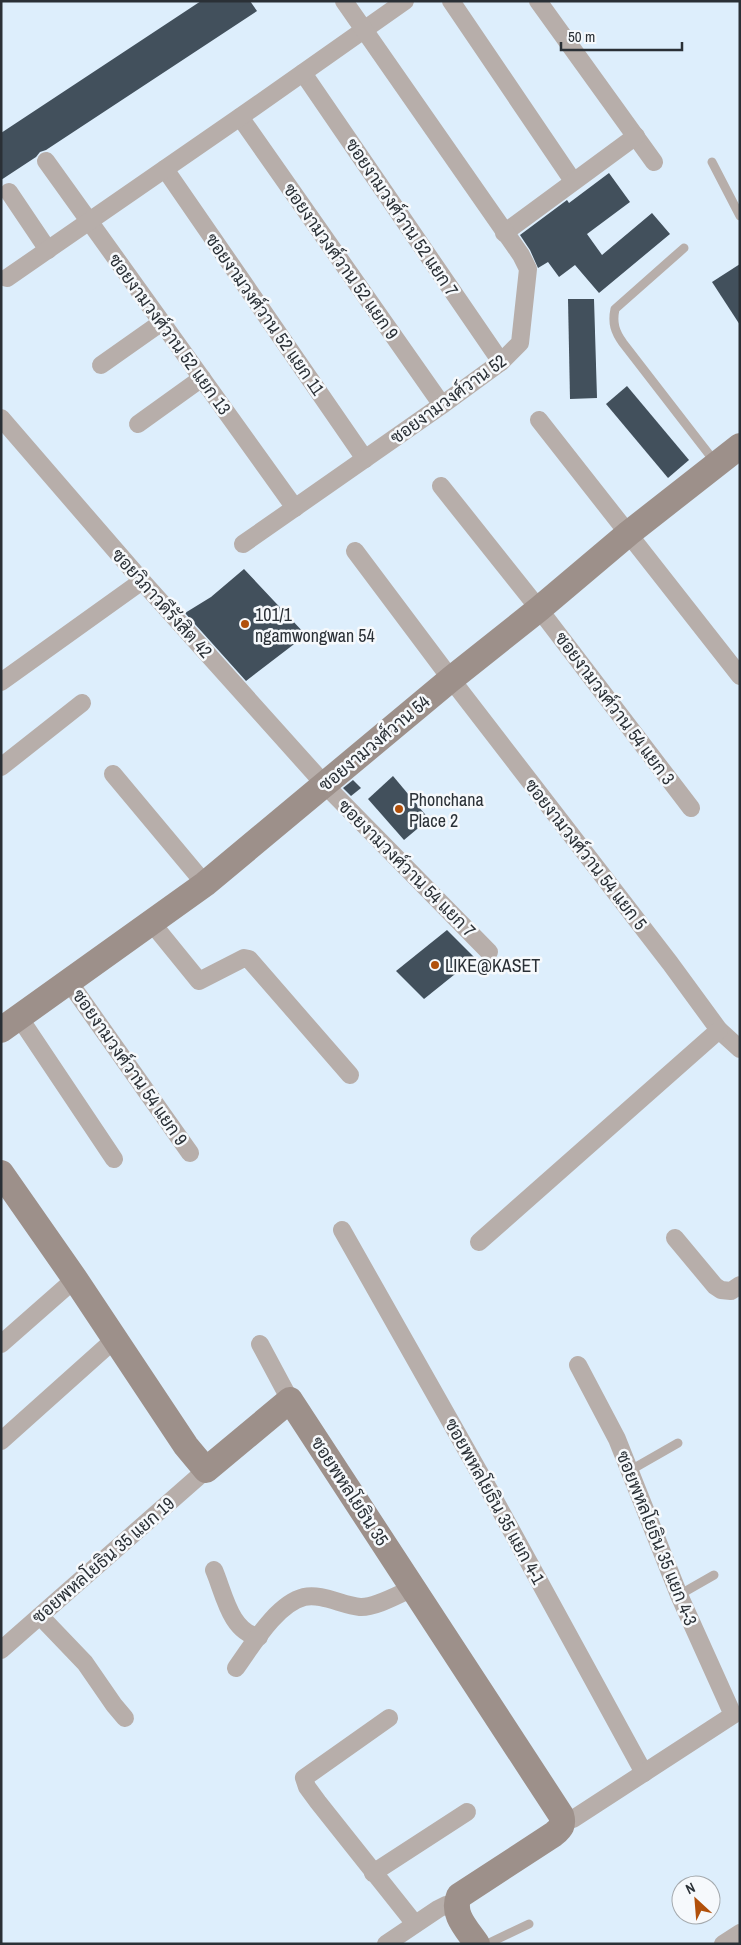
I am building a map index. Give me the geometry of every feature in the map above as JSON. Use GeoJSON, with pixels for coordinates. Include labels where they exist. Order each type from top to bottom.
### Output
{"type":"FeatureCollection","features":[{"type":"Feature","properties":{"kind":"street","name":"ซอยงามวงศ์วาน 52"},"geometry":{"type":"LineString","coordinates":[[243,544],[442,405],[501,362],[520,343],[528,270],[521,255],[344,1]]}},
{"type":"Feature","properties":{"kind":"street"},"geometry":{"type":"LineString","coordinates":[[7,278],[405,1]]}},
{"type":"Feature","properties":{"kind":"street"},"geometry":{"type":"LineString","coordinates":[[451,1],[573,181]]}},
{"type":"Feature","properties":{"kind":"street"},"geometry":{"type":"LineString","coordinates":[[538,1],[654,162]]}},
{"type":"Feature","properties":{"kind":"street","name":"ซอยงามวงศ์วาน 52 แยก 7"},"geometry":{"type":"LineString","coordinates":[[303,73],[501,362]]}},
{"type":"Feature","properties":{"kind":"street","name":"ซอยงามวงศ์วาน 52 แยก 9"},"geometry":{"type":"LineString","coordinates":[[240,117],[442,405]]}},
{"type":"Feature","properties":{"kind":"street"},"geometry":{"type":"LineString","coordinates":[[504,232],[636,136]]}},
{"type":"Feature","properties":{"kind":"street","name":"ซอยงามวงศ์วาน 52 แยก 13"},"geometry":{"type":"LineString","coordinates":[[46,161],[295,508]]}},
{"type":"Feature","properties":{"kind":"street","name":"ซอยงามวงศ์วาน 52 แยก 11"},"geometry":{"type":"LineString","coordinates":[[165,169],[365,459]]}},
{"type":"Feature","properties":{"kind":"street"},"geometry":{"type":"LineString","coordinates":[[8,192],[48,250]]}},
{"type":"Feature","properties":{"kind":"street"},"geometry":{"type":"LineString","coordinates":[[101,365],[162,322]]}},
{"type":"Feature","properties":{"kind":"street"},"geometry":{"type":"LineString","coordinates":[[138,424],[202,378]]}},
{"type":"Feature","properties":{"kind":"street","name":"ซอยวิภาวดีรังสิต 42"},"geometry":{"type":"LineString","coordinates":[[1,418],[142,582],[325,785]]}},
{"type":"Feature","properties":{"kind":"street"},"geometry":{"type":"LineString","coordinates":[[539,420],[740,676]]}},
{"type":"Feature","properties":{"kind":"street","name":"ซอยงามวงศ์วาน 54"},"geometry":{"type":"LineString","coordinates":[[10,1023],[204,884],[629,533],[739,448]]}},
{"type":"Feature","properties":{"kind":"street","name":"ซอยงามวงศ์วาน 54 แยก 3"},"geometry":{"type":"LineString","coordinates":[[441,486],[539,609],[691,808]]}},
{"type":"Feature","properties":{"kind":"street","name":"ซอยงามวงศ์วาน 54 แยก 5"},"geometry":{"type":"LineString","coordinates":[[354,551],[670,963],[719,1030],[740,1049]]}},
{"type":"Feature","properties":{"kind":"street"},"geometry":{"type":"LineString","coordinates":[[2,680],[142,582]]}},
{"type":"Feature","properties":{"kind":"street"},"geometry":{"type":"LineString","coordinates":[[1,767],[82,703]]}},
{"type":"Feature","properties":{"kind":"street"},"geometry":{"type":"LineString","coordinates":[[113,774],[204,884]]}},
{"type":"Feature","properties":{"kind":"street","name":"ซอยงามวงศ์วาน 54 แยก 7"},"geometry":{"type":"LineString","coordinates":[[325,785],[489,952]]}},
{"type":"Feature","properties":{"kind":"street"},"geometry":{"type":"LineString","coordinates":[[152,922],[199,982],[244,958],[249,959],[350,1075]]}},
{"type":"Feature","properties":{"kind":"street","name":"ซอยงามวงศ์วาน 54 แยก 9"},"geometry":{"type":"LineString","coordinates":[[69,982],[190,1153]]}},
{"type":"Feature","properties":{"kind":"street"},"geometry":{"type":"LineString","coordinates":[[10,1023],[114,1159]]}},
{"type":"Feature","properties":{"kind":"street"},"geometry":{"type":"LineString","coordinates":[[479,1242],[719,1030]]}},
{"type":"Feature","properties":{"kind":"street"},"geometry":{"type":"LineString","coordinates":[[1,1173],[75,1279],[186,1446],[206,1470],[290,1400],[260,1344]]}},
{"type":"Feature","properties":{"kind":"street","name":"ซอยพหลโยธิน 35 แยก 4-1"},"geometry":{"type":"LineString","coordinates":[[342,1230],[492,1495],[644,1773]]}},
{"type":"Feature","properties":{"kind":"street"},"geometry":{"type":"LineString","coordinates":[[676,1238],[714,1286],[721,1290],[731,1291],[740,1285]]}},
{"type":"Feature","properties":{"kind":"street"},"geometry":{"type":"LineString","coordinates":[[1,1344],[75,1279]]}},
{"type":"Feature","properties":{"kind":"street"},"geometry":{"type":"LineString","coordinates":[[1,1441],[115,1339]]}},
{"type":"Feature","properties":{"kind":"street","name":"ซอยพหลโยธิน 35 แยก 4-3"},"geometry":{"type":"LineString","coordinates":[[578,1365],[617,1439],[628,1471],[679,1595],[732,1713],[731,1717],[644,1773]]}},
{"type":"Feature","properties":{"kind":"street","name":"ซอยพหลโยธิน 35"},"geometry":{"type":"LineString","coordinates":[[290,1400],[414,1588],[563,1820]]}},
{"type":"Feature","properties":{"kind":"street","name":"ซอยพหลโยธิน 35 แยก 19"},"geometry":{"type":"LineString","coordinates":[[1,1650],[206,1470]]}},
{"type":"Feature","properties":{"kind":"street"},"geometry":{"type":"LineString","coordinates":[[214,1570],[235,1621],[242,1630],[250,1635],[259,1637]]}},
{"type":"Feature","properties":{"kind":"street"},"geometry":{"type":"LineString","coordinates":[[236,1668],[280,1611],[294,1601],[312,1596],[362,1607],[384,1601],[414,1588]]}},
{"type":"Feature","properties":{"kind":"street"},"geometry":{"type":"LineString","coordinates":[[40,1616],[84,1664],[125,1718]]}},
{"type":"Feature","properties":{"kind":"street"},"geometry":{"type":"LineString","coordinates":[[389,1718],[304,1778],[307,1787],[415,1924]]}},
{"type":"Feature","properties":{"kind":"street"},"geometry":{"type":"LineString","coordinates":[[477,1944],[458,1916],[456,1905],[459,1896],[554,1834],[561,1828],[563,1820],[573,1819],[644,1773]]}},
{"type":"Feature","properties":{"kind":"street"},"geometry":{"type":"LineString","coordinates":[[373,1873],[468,1812]]}},
{"type":"Feature","properties":{"kind":"street"},"geometry":{"type":"LineString","coordinates":[[386,1944],[438,1909],[446,1905],[456,1905]]}},
{"type":"Feature","properties":{"kind":"street"},"geometry":{"type":"LineString","coordinates":[[723,1944],[740,1933]]}},
{"type":"Feature","properties":{"kind":"lane"},"geometry":{"type":"LineString","coordinates":[[712,162],[740,216]]}},
{"type":"Feature","properties":{"kind":"lane"},"geometry":{"type":"LineString","coordinates":[[684,248],[615,309],[613,324],[618,336],[717,465]]}},
{"type":"Feature","properties":{"kind":"lane"},"geometry":{"type":"LineString","coordinates":[[628,1471],[678,1443]]}},
{"type":"Feature","properties":{"kind":"lane"},"geometry":{"type":"LineString","coordinates":[[679,1595],[714,1575]]}},
{"type":"Feature","properties":{"kind":"lane"},"geometry":{"type":"LineString","coordinates":[[486,1944],[529,1924]]}},
{"type":"Feature","properties":{"kind":"building"},"geometry":{"type":"Polygon","coordinates":[[[201,1],[250,1],[257,11],[46,150],[40,152],[36,157],[1,180],[1,133],[201,1]]]}},
{"type":"Feature","properties":{"kind":"building"},"geometry":{"type":"Polygon","coordinates":[[[609,173],[630,202],[587,234],[602,255],[652,213],[670,234],[599,293],[575,265],[559,277],[548,262],[538,268],[530,250],[520,235],[567,200],[569,203],[609,173]]]}},
{"type":"Feature","properties":{"kind":"building"},"geometry":{"type":"Polygon","coordinates":[[[740,264],[740,325],[712,282],[740,264]]]}},
{"type":"Feature","properties":{"kind":"building"},"geometry":{"type":"Polygon","coordinates":[[[568,299],[594,299],[597,398],[570,399],[568,299]]]}},
{"type":"Feature","properties":{"kind":"building"},"geometry":{"type":"Polygon","coordinates":[[[627,386],[689,460],[668,478],[606,404],[627,386]]]}},
{"type":"Feature","properties":{"kind":"building","name":"101/1 ngamwongwan 54"},"geometry":{"type":"Polygon","coordinates":[[[244,569],[306,635],[246,681],[185,613],[211,597],[244,569]]]}},
{"type":"Feature","properties":{"kind":"building","name":"Phonchana Place 2"},"geometry":{"type":"Polygon","coordinates":[[[393,776],[429,819],[404,840],[368,799],[393,776]]]}},
{"type":"Feature","properties":{"kind":"building"},"geometry":{"type":"Polygon","coordinates":[[[353,780],[361,788],[351,796],[343,788],[353,780]]]}},
{"type":"Feature","properties":{"kind":"building","name":"LIKE@KASET"},"geometry":{"type":"Polygon","coordinates":[[[447,930],[475,958],[424,999],[396,971],[447,930]]]}},
{"type":"Feature","properties":{"kind":"place","name":"101/1 ngamwongwan 54"},"geometry":{"type":"Point","coordinates":[245,624]}},
{"type":"Feature","properties":{"kind":"place","name":"Phonchana Place 2"},"geometry":{"type":"Point","coordinates":[399,809]}},
{"type":"Feature","properties":{"kind":"place","name":"LIKE@KASET"},"geometry":{"type":"Point","coordinates":[435,965]}}]}
